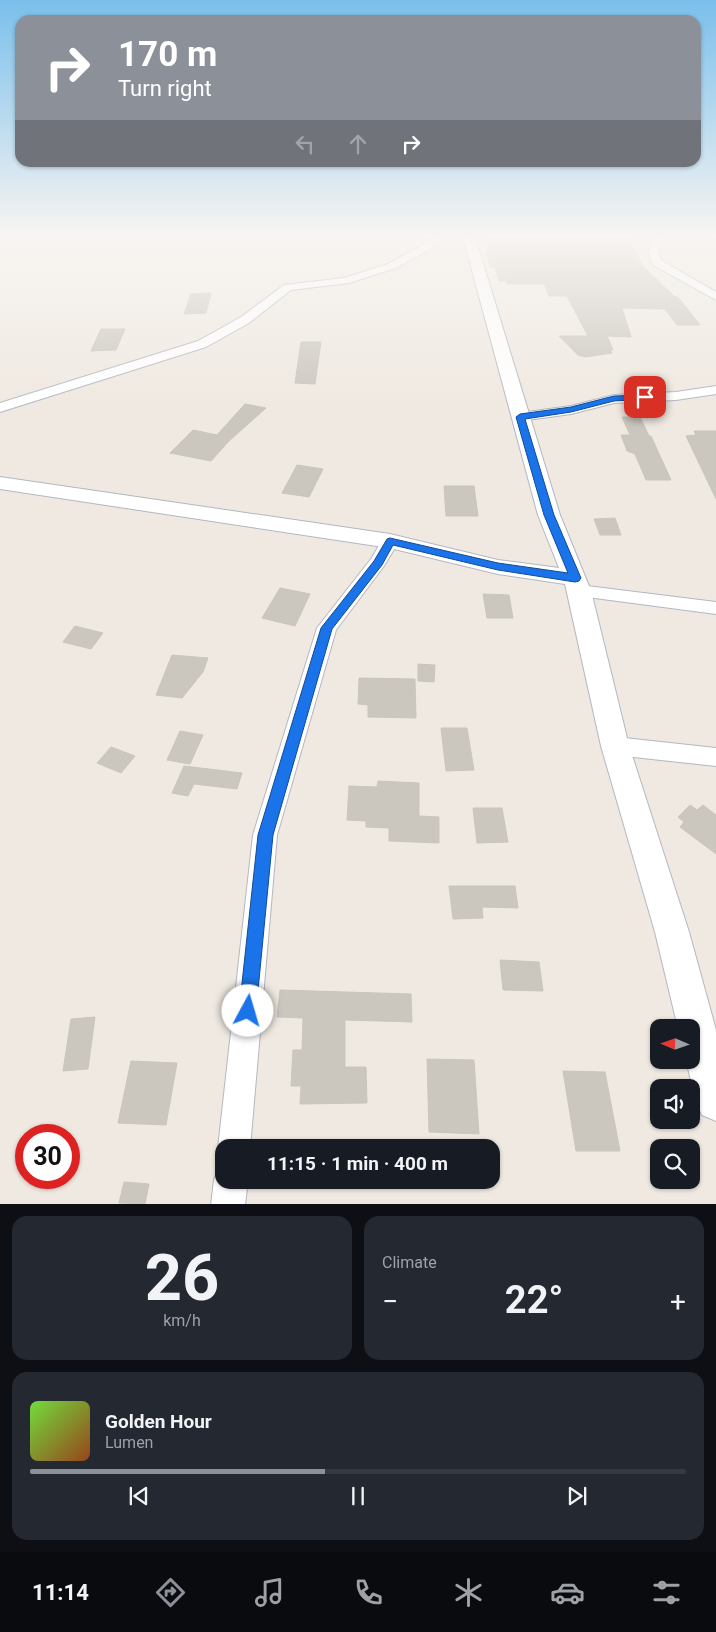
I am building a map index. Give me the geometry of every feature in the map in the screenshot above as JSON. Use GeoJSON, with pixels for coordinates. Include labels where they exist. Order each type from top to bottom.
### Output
{"type":"FeatureCollection","features":[{"type":"Feature","properties":{"kind":"street"},"geometry":{"type":"LineString","coordinates":[[0,408],[202,344],[245,320],[280,293]]}},
{"type":"Feature","properties":{"kind":"street"},"geometry":{"type":"LineString","coordinates":[[485,293],[549,515],[577,585],[615,746],[672,932],[716,1101]]}},
{"type":"Feature","properties":{"kind":"street"},"geometry":{"type":"LineString","coordinates":[[520,417],[571,410],[614,399],[676,396],[716,390]]}},
{"type":"Feature","properties":{"kind":"street"},"geometry":{"type":"LineString","coordinates":[[0,483],[390,541],[577,585],[716,608]]}},
{"type":"Feature","properties":{"kind":"street"},"geometry":{"type":"LineString","coordinates":[[235,1139],[265,835],[327,628],[378,562],[390,541]]}},
{"type":"Feature","properties":{"kind":"street"},"geometry":{"type":"LineString","coordinates":[[615,746],[716,757]]}},
{"type":"Feature","properties":{"kind":"street"},"geometry":{"type":"LineString","coordinates":[[228,1204],[230,1189]]}},
{"type":"Feature","properties":{"kind":"building"},"geometry":{"type":"Polygon","coordinates":[[[211,293],[206,313],[184,314],[191,294],[211,293]]]}},
{"type":"Feature","properties":{"kind":"building"},"geometry":{"type":"Polygon","coordinates":[[[548,293],[671,293],[678,297],[700,325],[677,325],[665,309],[622,308],[631,337],[607,336],[613,350],[610,350],[612,353],[585,357],[578,355],[559,336],[588,336],[567,296],[549,296],[548,293]]]}},
{"type":"Feature","properties":{"kind":"building"},"geometry":{"type":"Polygon","coordinates":[[[101,329],[125,329],[116,350],[91,351],[101,329]]]}},
{"type":"Feature","properties":{"kind":"building"},"geometry":{"type":"Polygon","coordinates":[[[301,342],[321,342],[315,384],[295,383],[301,342]]]}},
{"type":"Feature","properties":{"kind":"building"},"geometry":{"type":"Polygon","coordinates":[[[245,404],[266,408],[228,442],[211,461],[170,453],[193,430],[217,435],[245,404]]]}},
{"type":"Feature","properties":{"kind":"building"},"geometry":{"type":"Polygon","coordinates":[[[622,417],[640,417],[671,480],[646,480],[635,454],[627,451],[621,435],[630,435],[622,417]]]}},
{"type":"Feature","properties":{"kind":"building"},"geometry":{"type":"Polygon","coordinates":[[[694,431],[716,431],[716,499],[686,436],[696,435],[694,431]]]}},
{"type":"Feature","properties":{"kind":"building"},"geometry":{"type":"Polygon","coordinates":[[[297,465],[323,469],[309,497],[282,493],[297,465]]]}},
{"type":"Feature","properties":{"kind":"building"},"geometry":{"type":"Polygon","coordinates":[[[444,486],[474,486],[478,516],[446,516],[444,486]]]}},
{"type":"Feature","properties":{"kind":"building"},"geometry":{"type":"Polygon","coordinates":[[[615,518],[621,535],[600,535],[594,519],[615,518]]]}},
{"type":"Feature","properties":{"kind":"building"},"geometry":{"type":"Polygon","coordinates":[[[280,588],[310,594],[295,626],[262,618],[280,588]]]}},
{"type":"Feature","properties":{"kind":"building"},"geometry":{"type":"Polygon","coordinates":[[[483,594],[509,595],[513,618],[487,618],[483,594]]]}},
{"type":"Feature","properties":{"kind":"building"},"geometry":{"type":"Polygon","coordinates":[[[75,626],[103,633],[91,649],[63,642],[75,626]]]}},
{"type":"Feature","properties":{"kind":"building"},"geometry":{"type":"Polygon","coordinates":[[[172,655],[208,658],[203,672],[182,698],[156,695],[172,655]]]}},
{"type":"Feature","properties":{"kind":"building"},"geometry":{"type":"Polygon","coordinates":[[[418,664],[435,665],[434,682],[418,681],[418,664]]]}},
{"type":"Feature","properties":{"kind":"building"},"geometry":{"type":"Polygon","coordinates":[[[359,678],[415,679],[416,718],[368,717],[368,705],[358,704],[359,678]]]}},
{"type":"Feature","properties":{"kind":"building"},"geometry":{"type":"Polygon","coordinates":[[[441,728],[467,728],[474,770],[446,771],[441,728]]]}},
{"type":"Feature","properties":{"kind":"building"},"geometry":{"type":"Polygon","coordinates":[[[180,731],[203,735],[190,764],[167,760],[180,731]]]}},
{"type":"Feature","properties":{"kind":"building"},"geometry":{"type":"Polygon","coordinates":[[[111,747],[135,756],[121,773],[97,763],[111,747]]]}},
{"type":"Feature","properties":{"kind":"building"},"geometry":{"type":"Polygon","coordinates":[[[184,766],[242,773],[237,789],[194,784],[188,796],[172,793],[184,766]]]}},
{"type":"Feature","properties":{"kind":"building"},"geometry":{"type":"Polygon","coordinates":[[[378,781],[419,783],[419,816],[439,817],[439,843],[389,841],[389,828],[366,827],[366,821],[347,820],[349,786],[377,787],[378,781]]]}},
{"type":"Feature","properties":{"kind":"building"},"geometry":{"type":"Polygon","coordinates":[[[690,805],[697,810],[703,805],[716,815],[716,854],[680,827],[684,822],[678,817],[690,805]]]}},
{"type":"Feature","properties":{"kind":"building"},"geometry":{"type":"Polygon","coordinates":[[[473,808],[502,808],[508,842],[477,843],[473,808]]]}},
{"type":"Feature","properties":{"kind":"building"},"geometry":{"type":"Polygon","coordinates":[[[449,886],[515,886],[518,908],[482,907],[483,918],[453,919],[449,886]]]}},
{"type":"Feature","properties":{"kind":"building"},"geometry":{"type":"Polygon","coordinates":[[[500,960],[539,962],[543,991],[503,990],[500,960]]]}},
{"type":"Feature","properties":{"kind":"building"},"geometry":{"type":"Polygon","coordinates":[[[280,990],[411,994],[412,1022],[345,1020],[345,1067],[366,1067],[367,1103],[300,1104],[301,1086],[291,1086],[293,1050],[302,1050],[303,1018],[277,1017],[280,990]]]}},
{"type":"Feature","properties":{"kind":"building"},"geometry":{"type":"Polygon","coordinates":[[[95,1017],[88,1069],[63,1071],[71,1019],[95,1017]]]}},
{"type":"Feature","properties":{"kind":"building"},"geometry":{"type":"Polygon","coordinates":[[[427,1059],[474,1060],[479,1134],[429,1132],[427,1059]]]}},
{"type":"Feature","properties":{"kind":"building"},"geometry":{"type":"Polygon","coordinates":[[[131,1061],[177,1063],[166,1125],[118,1123],[131,1061]]]}},
{"type":"Feature","properties":{"kind":"building"},"geometry":{"type":"Polygon","coordinates":[[[563,1071],[605,1072],[620,1151],[576,1151],[563,1071]]]}},
{"type":"Feature","properties":{"kind":"building"},"geometry":{"type":"Polygon","coordinates":[[[124,1182],[149,1184],[145,1204],[119,1203],[124,1182]]]}},
{"type":"Feature","properties":{"kind":"route"},"geometry":{"type":"LineString","coordinates":[[248,1011],[265,835],[327,628],[378,562],[390,541],[498,567],[575,578],[549,515],[520,417],[571,410],[614,399],[645,397]]}}]}
